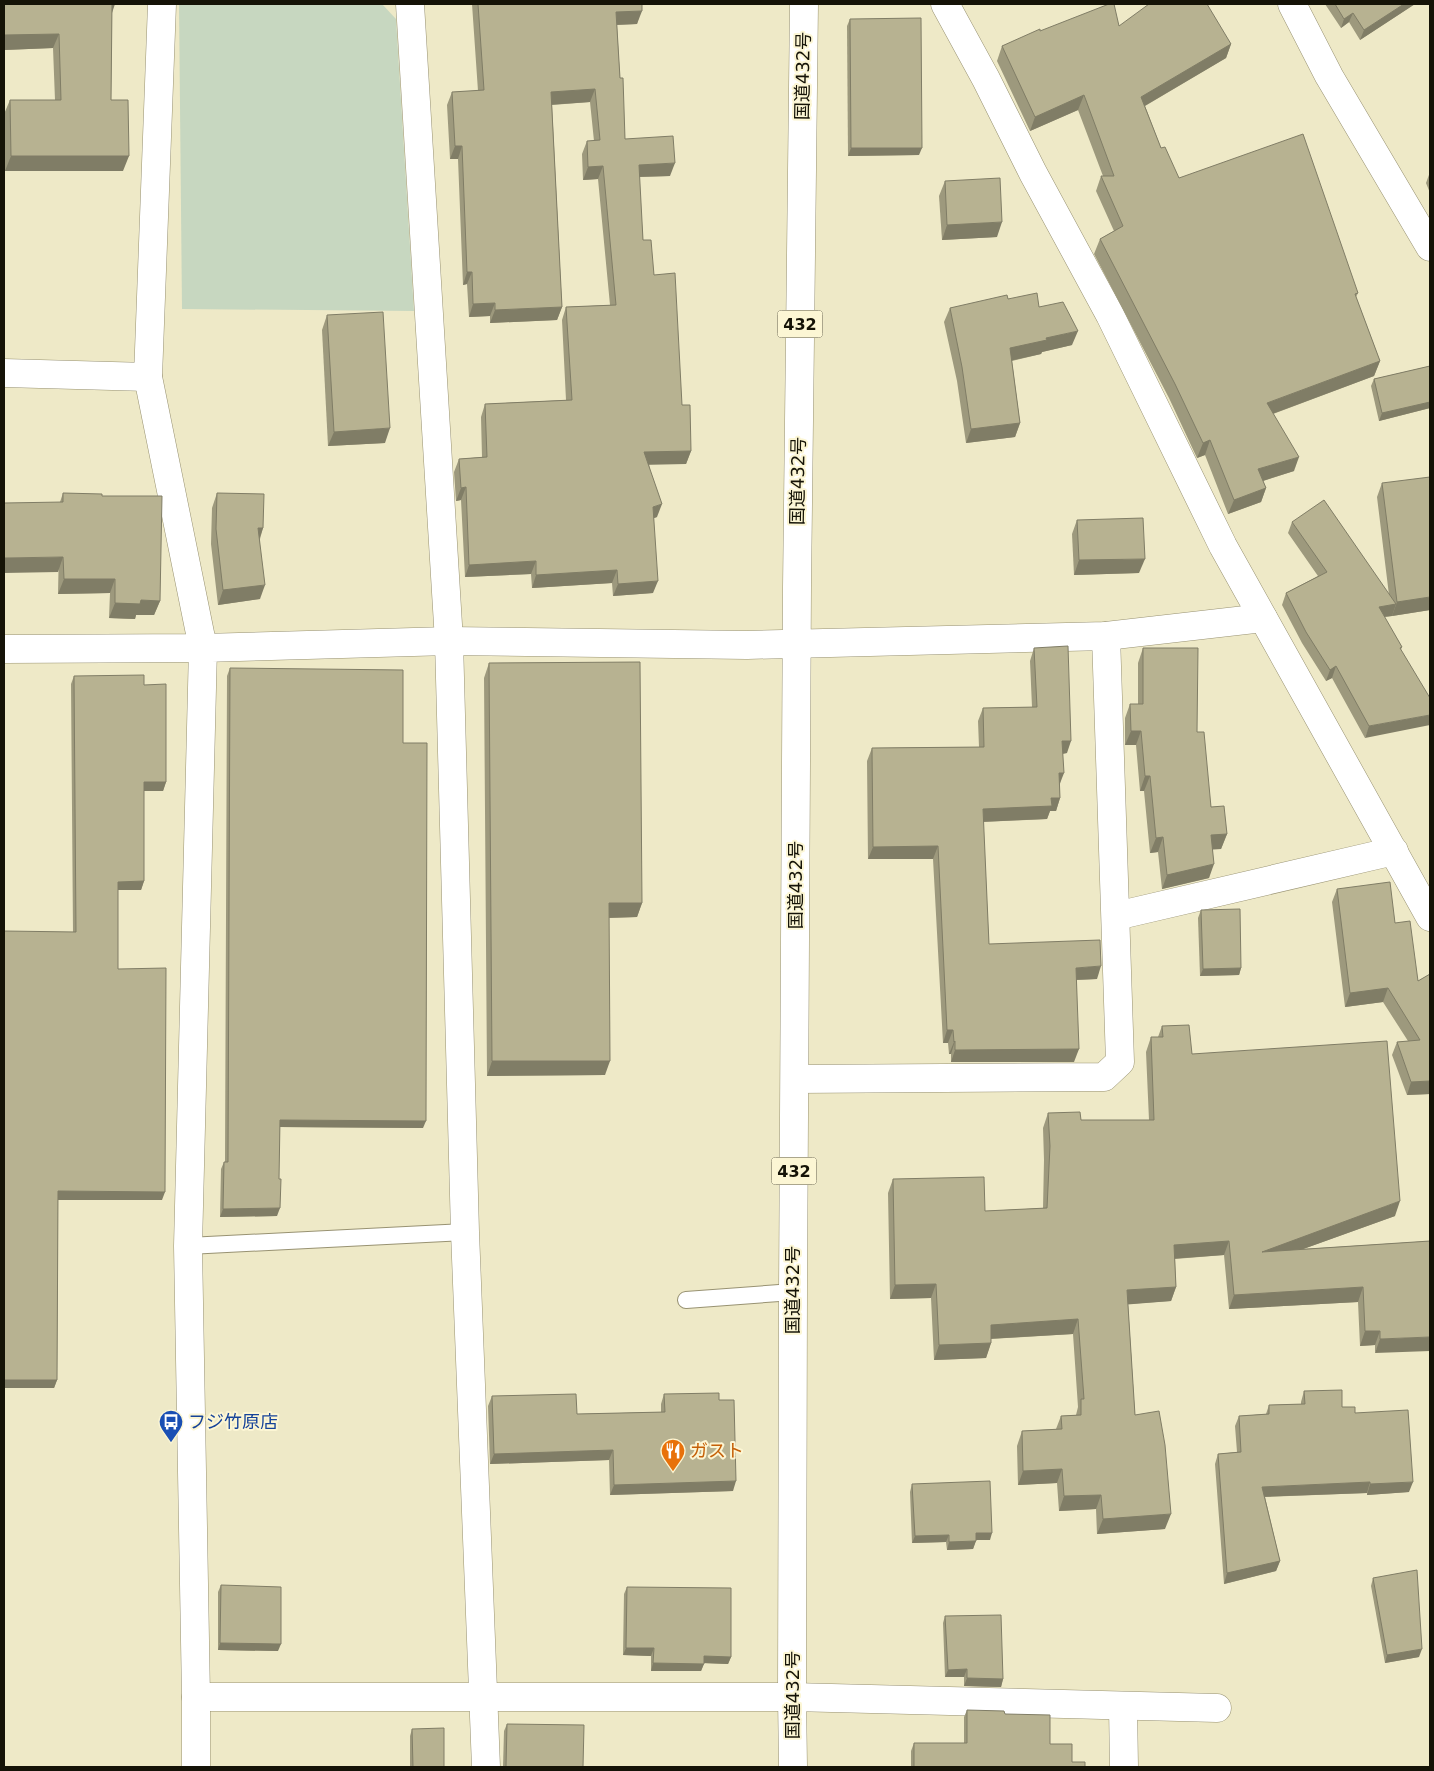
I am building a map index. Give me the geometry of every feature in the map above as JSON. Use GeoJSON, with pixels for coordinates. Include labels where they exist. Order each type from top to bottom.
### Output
{"type":"FeatureCollection","features":[{"type":"Feature","properties":{"kind":"main road"},"geometry":{"type":"LineString","coordinates":[[162,4],[148,376],[203,648],[188,1246],[196,1767]]}},
{"type":"Feature","properties":{"kind":"main road"},"geometry":{"type":"LineString","coordinates":[[410,4],[449,641],[465,1232],[486,1767]]}},
{"type":"Feature","properties":{"kind":"main road","name":"国道432号"},"geometry":{"type":"LineString","coordinates":[[793,1767],[793,1292],[797,644],[804,4]]}},
{"type":"Feature","properties":{"kind":"main road"},"geometry":{"type":"LineString","coordinates":[[945,4],[986,79],[1051,208],[1110,315],[1223,546],[1430,917]]}},
{"type":"Feature","properties":{"kind":"main road"},"geometry":{"type":"LineString","coordinates":[[1292,4],[1329,76],[1430,247]]}},
{"type":"Feature","properties":{"kind":"main road"},"geometry":{"type":"LineString","coordinates":[[4,373],[148,376]]}},
{"type":"Feature","properties":{"kind":"main road"},"geometry":{"type":"LineString","coordinates":[[4,649],[203,648],[449,641],[797,644],[1106,636],[1263,618]]}},
{"type":"Feature","properties":{"kind":"main road"},"geometry":{"type":"LineString","coordinates":[[795,1079],[1104,1077],[1120,1062],[1106,636]]}},
{"type":"Feature","properties":{"kind":"main road"},"geometry":{"type":"LineString","coordinates":[[1116,916],[1394,851]]}},
{"type":"Feature","properties":{"kind":"main road"},"geometry":{"type":"LineString","coordinates":[[196,1697],[792,1697],[1217,1708]]}},
{"type":"Feature","properties":{"kind":"main road"},"geometry":{"type":"LineString","coordinates":[[1123,1706],[1124,1767]]}},
{"type":"Feature","properties":{"kind":"lane"},"geometry":{"type":"LineString","coordinates":[[188,1246],[465,1232]]}},
{"type":"Feature","properties":{"kind":"lane"},"geometry":{"type":"LineString","coordinates":[[686,1300],[793,1292]]}},
{"type":"Feature","properties":{"kind":"green space"},"geometry":{"type":"Polygon","coordinates":[[[179,4],[382,4],[396,19],[414,311],[182,309],[179,4]]]}},
{"type":"Feature","properties":{"kind":"building"},"geometry":{"type":"Polygon","coordinates":[[[4,4],[112,4],[111,100],[128,100],[129,156],[11,156],[10,100],[61,100],[59,34],[4,35],[4,4]]]}},
{"type":"Feature","properties":{"kind":"building"},"geometry":{"type":"Polygon","coordinates":[[[478,4],[642,4],[642,11],[616,12],[620,78],[623,78],[625,139],[673,136],[675,163],[639,165],[643,240],[651,240],[654,275],[675,273],[682,405],[690,405],[691,451],[644,452],[662,504],[653,507],[658,581],[618,584],[617,570],[536,575],[536,561],[469,565],[466,487],[461,488],[459,459],[487,457],[485,404],[572,400],[566,307],[616,305],[603,166],[588,167],[587,141],[600,140],[595,89],[551,92],[562,307],[495,310],[495,303],[473,304],[472,272],[467,272],[462,146],[455,146],[452,92],[484,90],[478,4]]]}},
{"type":"Feature","properties":{"kind":"building"},"geometry":{"type":"Polygon","coordinates":[[[1109,4],[1114,4],[1119,26],[1149,4],[1207,4],[1231,44],[1141,97],[1161,148],[1165,147],[1179,178],[1303,134],[1358,293],[1355,294],[1380,361],[1267,403],[1299,457],[1258,469],[1266,488],[1234,500],[1210,440],[1203,443],[1175,384],[1100,239],[1123,226],[1101,176],[1114,176],[1084,95],[1035,117],[1002,46],[1040,29],[1040,31],[1109,4]]]}},
{"type":"Feature","properties":{"kind":"building"},"geometry":{"type":"Polygon","coordinates":[[[1335,4],[1404,4],[1364,30],[1353,13],[1344,19],[1335,4]]]}},
{"type":"Feature","properties":{"kind":"building"},"geometry":{"type":"Polygon","coordinates":[[[921,18],[922,148],[851,148],[850,19],[921,18]]]}},
{"type":"Feature","properties":{"kind":"building"},"geometry":{"type":"Polygon","coordinates":[[[1000,178],[1002,222],[947,225],[945,181],[1000,178]]]}},
{"type":"Feature","properties":{"kind":"building"},"geometry":{"type":"Polygon","coordinates":[[[1037,293],[1039,307],[1063,302],[1078,331],[1010,348],[1020,423],[971,429],[962,367],[950,308],[1007,295],[1008,299],[1037,293]]]}},
{"type":"Feature","properties":{"kind":"building"},"geometry":{"type":"Polygon","coordinates":[[[383,312],[390,428],[334,432],[327,315],[383,312]]]}},
{"type":"Feature","properties":{"kind":"building"},"geometry":{"type":"Polygon","coordinates":[[[1430,366],[1430,402],[1382,413],[1374,379],[1430,366]]]}},
{"type":"Feature","properties":{"kind":"building"},"geometry":{"type":"Polygon","coordinates":[[[1430,477],[1430,597],[1397,602],[1382,483],[1430,477]]]}},
{"type":"Feature","properties":{"kind":"building"},"geometry":{"type":"Polygon","coordinates":[[[63,493],[102,494],[102,496],[162,496],[160,601],[141,600],[140,604],[115,603],[115,579],[64,579],[63,557],[4,558],[4,503],[63,502],[63,493]]]}},
{"type":"Feature","properties":{"kind":"building"},"geometry":{"type":"Polygon","coordinates":[[[217,493],[264,494],[263,528],[258,528],[265,585],[223,590],[216,529],[217,493]]]}},
{"type":"Feature","properties":{"kind":"building"},"geometry":{"type":"Polygon","coordinates":[[[1324,500],[1396,604],[1379,607],[1402,647],[1400,648],[1430,698],[1430,715],[1369,726],[1336,666],[1330,670],[1306,632],[1286,593],[1327,572],[1292,522],[1324,500]]]}},
{"type":"Feature","properties":{"kind":"building"},"geometry":{"type":"Polygon","coordinates":[[[1143,518],[1145,559],[1079,560],[1077,520],[1143,518]]]}},
{"type":"Feature","properties":{"kind":"building"},"geometry":{"type":"Polygon","coordinates":[[[1068,646],[1071,741],[1062,741],[1064,773],[1059,773],[1060,798],[1051,798],[1052,806],[983,809],[989,944],[1100,940],[1101,966],[1076,968],[1079,1049],[955,1050],[953,1030],[947,1030],[938,846],[873,847],[872,748],[984,747],[983,708],[1037,707],[1034,648],[1068,646]]]}},
{"type":"Feature","properties":{"kind":"building"},"geometry":{"type":"Polygon","coordinates":[[[1143,648],[1198,648],[1197,732],[1204,732],[1211,807],[1224,806],[1227,834],[1211,835],[1214,864],[1167,875],[1163,837],[1156,838],[1150,776],[1145,776],[1141,731],[1131,731],[1130,704],[1143,704],[1143,648]]]}},
{"type":"Feature","properties":{"kind":"building"},"geometry":{"type":"Polygon","coordinates":[[[640,662],[642,903],[609,903],[610,1061],[492,1061],[489,663],[640,662]]]}},
{"type":"Feature","properties":{"kind":"building"},"geometry":{"type":"Polygon","coordinates":[[[230,668],[403,670],[403,743],[427,743],[426,1121],[280,1120],[280,1208],[223,1209],[224,1162],[228,1162],[230,668]]]}},
{"type":"Feature","properties":{"kind":"building"},"geometry":{"type":"Polygon","coordinates":[[[144,675],[144,685],[166,684],[166,782],[144,782],[144,881],[118,882],[118,969],[166,968],[165,1192],[58,1191],[57,1380],[4,1380],[4,931],[76,932],[74,676],[144,675]]]}},
{"type":"Feature","properties":{"kind":"building"},"geometry":{"type":"Polygon","coordinates":[[[1390,882],[1395,923],[1410,921],[1418,981],[1430,974],[1430,1081],[1411,1082],[1397,1042],[1420,1040],[1388,988],[1350,993],[1337,889],[1390,882]]]}},
{"type":"Feature","properties":{"kind":"building"},"geometry":{"type":"Polygon","coordinates":[[[1240,909],[1241,968],[1203,969],[1201,910],[1240,909]]]}},
{"type":"Feature","properties":{"kind":"building"},"geometry":{"type":"Polygon","coordinates":[[[1189,1025],[1192,1054],[1387,1041],[1400,1201],[1262,1252],[1430,1241],[1430,1337],[1380,1339],[1380,1331],[1365,1331],[1363,1287],[1234,1295],[1229,1241],[1174,1245],[1176,1287],[1127,1290],[1135,1415],[1159,1411],[1165,1445],[1171,1514],[1103,1519],[1101,1495],[1064,1496],[1062,1469],[1023,1471],[1022,1431],[1062,1429],[1061,1416],[1081,1415],[1081,1399],[1084,1399],[1078,1319],[991,1325],[991,1343],[939,1345],[936,1284],[895,1285],[893,1179],[984,1177],[985,1211],[1047,1208],[1050,1146],[1048,1113],[1080,1112],[1081,1120],[1154,1120],[1151,1037],[1163,1037],[1162,1026],[1189,1025]]]}},
{"type":"Feature","properties":{"kind":"building"},"geometry":{"type":"Polygon","coordinates":[[[1342,1390],[1342,1407],[1355,1407],[1355,1413],[1408,1410],[1413,1482],[1262,1487],[1280,1561],[1227,1573],[1218,1454],[1241,1452],[1239,1416],[1269,1414],[1269,1405],[1305,1404],[1304,1391],[1342,1390]]]}},
{"type":"Feature","properties":{"kind":"building"},"geometry":{"type":"Polygon","coordinates":[[[719,1393],[719,1400],[734,1400],[736,1481],[614,1485],[613,1450],[494,1454],[492,1396],[576,1394],[577,1414],[665,1412],[664,1394],[719,1393]]]}},
{"type":"Feature","properties":{"kind":"building"},"geometry":{"type":"Polygon","coordinates":[[[990,1481],[992,1533],[976,1533],[976,1541],[949,1542],[949,1535],[915,1536],[912,1484],[990,1481]]]}},
{"type":"Feature","properties":{"kind":"building"},"geometry":{"type":"Polygon","coordinates":[[[1417,1570],[1422,1649],[1387,1655],[1373,1578],[1417,1570]]]}},
{"type":"Feature","properties":{"kind":"building"},"geometry":{"type":"Polygon","coordinates":[[[221,1585],[281,1587],[281,1644],[220,1643],[221,1585]]]}},
{"type":"Feature","properties":{"kind":"building"},"geometry":{"type":"Polygon","coordinates":[[[627,1587],[731,1588],[731,1657],[704,1656],[704,1664],[653,1663],[654,1648],[626,1648],[627,1587]]]}},
{"type":"Feature","properties":{"kind":"building"},"geometry":{"type":"Polygon","coordinates":[[[1001,1615],[1003,1679],[967,1678],[967,1669],[948,1670],[945,1616],[1001,1615]]]}},
{"type":"Feature","properties":{"kind":"building"},"geometry":{"type":"Polygon","coordinates":[[[967,1710],[1004,1711],[1005,1714],[1050,1715],[1050,1744],[1072,1744],[1072,1762],[1085,1762],[1085,1767],[914,1767],[914,1743],[967,1743],[967,1710]]]}},
{"type":"Feature","properties":{"kind":"building"},"geometry":{"type":"Polygon","coordinates":[[[507,1724],[584,1725],[583,1767],[506,1767],[507,1724]]]}},
{"type":"Feature","properties":{"kind":"building"},"geometry":{"type":"Polygon","coordinates":[[[444,1728],[444,1767],[413,1767],[412,1729],[444,1728]]]}},
{"type":"Feature","properties":{"kind":"place","name":"フジ竹原店"},"geometry":{"type":"Point","coordinates":[171,1443]}},
{"type":"Feature","properties":{"kind":"place","name":"ガスト"},"geometry":{"type":"Point","coordinates":[673,1472]}}]}
